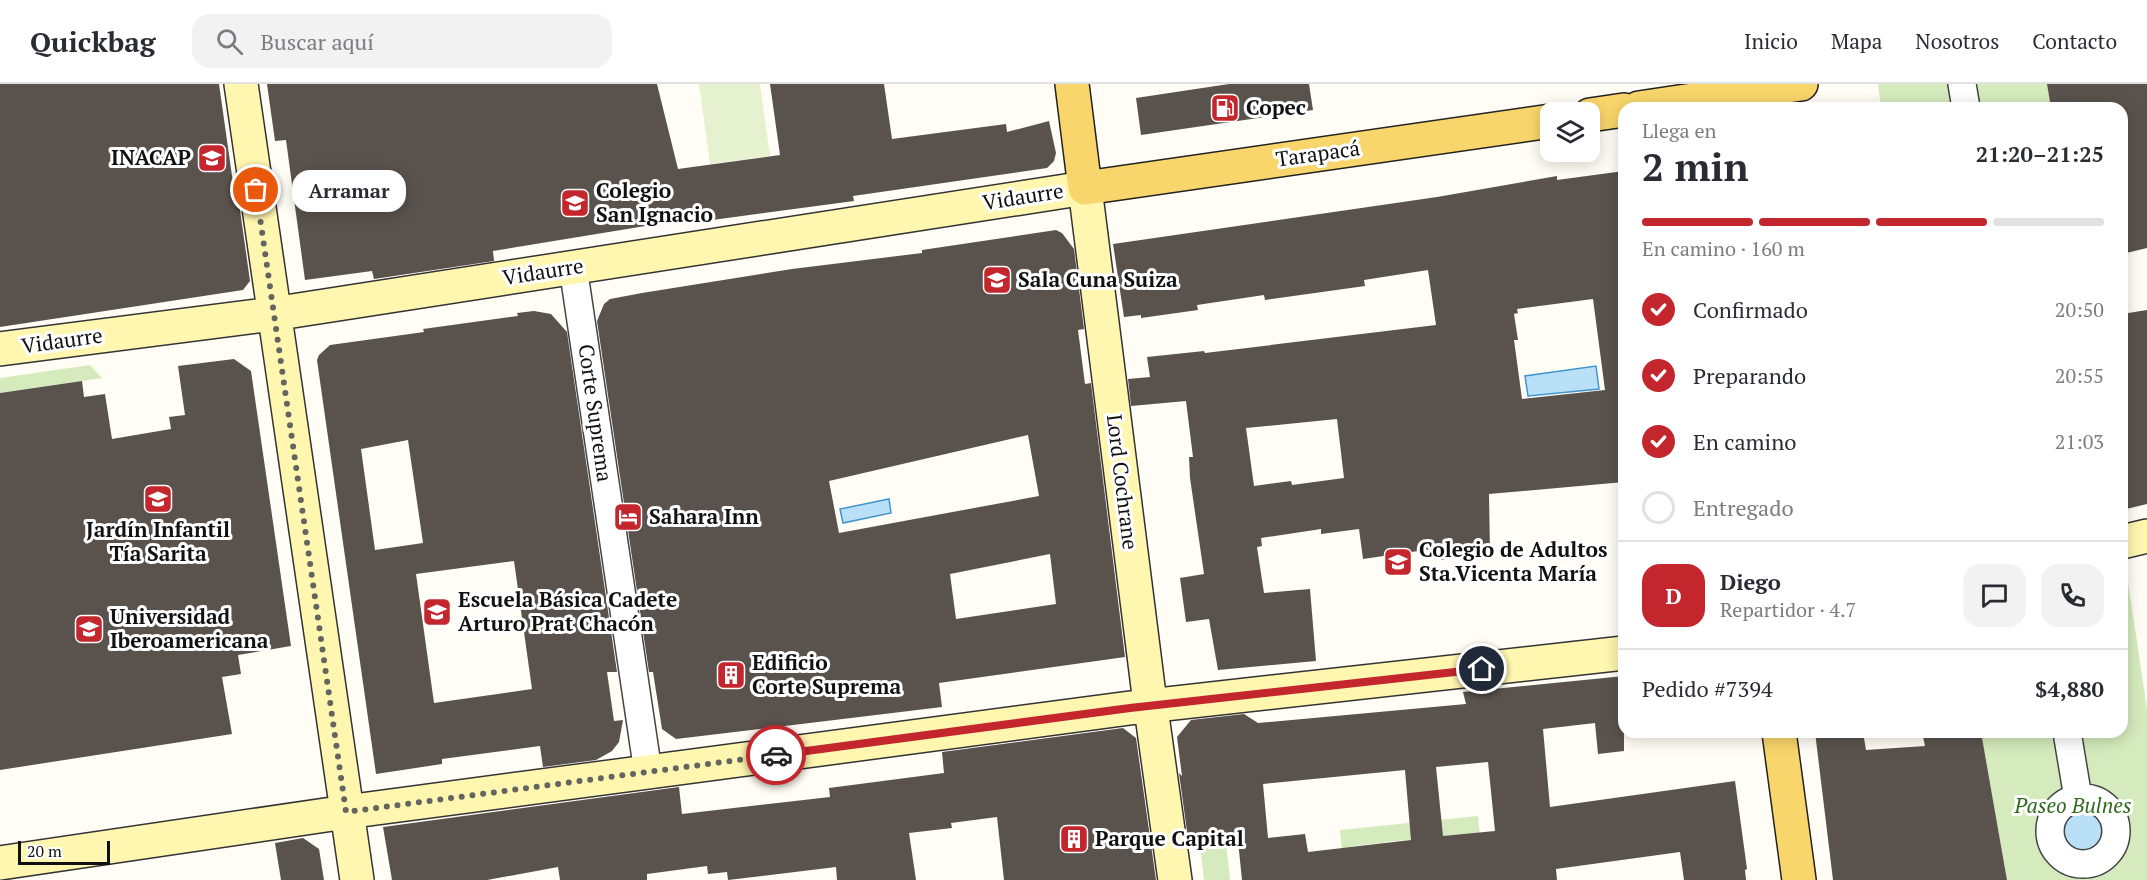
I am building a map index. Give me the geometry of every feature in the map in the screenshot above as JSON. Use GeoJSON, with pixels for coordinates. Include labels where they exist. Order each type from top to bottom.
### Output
{"type":"FeatureCollection","features":[{"type":"Feature","properties":{"kind":"main road"},"geometry":{"type":"LineString","coordinates":[[241,84],[357,880]]}},
{"type":"Feature","properties":{"kind":"main road","name":"Lord Cochrane"},"geometry":{"type":"LineString","coordinates":[[1072,84],[1151,705],[1176,880]]}},
{"type":"Feature","properties":{"kind":"main road"},"geometry":{"type":"LineString","coordinates":[[1671,102],[1801,84]]}},
{"type":"Feature","properties":{"kind":"main road"},"geometry":{"type":"LineString","coordinates":[[1600,114],[1618,111]]}},
{"type":"Feature","properties":{"kind":"main road","name":"Tarapacá"},"geometry":{"type":"LineString","coordinates":[[1085,188],[1540,123]]}},
{"type":"Feature","properties":{"kind":"main road","name":"Vidaurre"},"geometry":{"type":"LineString","coordinates":[[0,350],[273,314],[1085,188]]}},
{"type":"Feature","properties":{"kind":"main road"},"geometry":{"type":"LineString","coordinates":[[2128,541],[2147,536]]}},
{"type":"Feature","properties":{"kind":"main road"},"geometry":{"type":"LineString","coordinates":[[0,863],[346,812],[1151,705],[1618,654]]}},
{"type":"Feature","properties":{"kind":"main road"},"geometry":{"type":"LineString","coordinates":[[1780,738],[1799,880]]}},
{"type":"Feature","properties":{"kind":"street"},"geometry":{"type":"LineString","coordinates":[[1962,84],[1965,102]]}},
{"type":"Feature","properties":{"kind":"street","name":"Corte Suprema"},"geometry":{"type":"LineString","coordinates":[[573,267],[648,772]]}},
{"type":"Feature","properties":{"kind":"street"},"geometry":{"type":"LineString","coordinates":[[2068,738],[2078,798]]}},
{"type":"Feature","properties":{"kind":"street"},"geometry":{"type":"LineString","coordinates":[[2078,798],[2096,799],[2108,808],[2116,822],[2116,836],[2111,849],[2090,872],[2059,855],[2051,842],[2049,827],[2054,812],[2065,801],[2078,798]]}},
{"type":"Feature","properties":{"kind":"green space"},"geometry":{"type":"Polygon","coordinates":[[[699,84],[760,84],[770,156],[710,164],[699,84]]]}},
{"type":"Feature","properties":{"kind":"green space"},"geometry":{"type":"Polygon","coordinates":[[[1878,84],[2047,84],[2050,102],[1880,102],[1878,84]]]}},
{"type":"Feature","properties":{"kind":"green space"},"geometry":{"type":"Polygon","coordinates":[[[90,365],[102,378],[0,393],[0,378],[90,365]]]}},
{"type":"Feature","properties":{"kind":"green space","name":"Paseo Bulnes"},"geometry":{"type":"Polygon","coordinates":[[[2128,582],[2147,709],[2147,880],[2007,880],[1982,738],[2128,738],[2128,582]]]}},
{"type":"Feature","properties":{"kind":"green space"},"geometry":{"type":"Polygon","coordinates":[[[1478,816],[1480,836],[1448,836],[1385,842],[1385,846],[1383,843],[1353,846],[1353,849],[1342,851],[1340,830],[1478,816]]]}},
{"type":"Feature","properties":{"kind":"green space"},"geometry":{"type":"Polygon","coordinates":[[[1226,842],[1230,880],[1204,880],[1200,845],[1226,842]]]}},
{"type":"Feature","properties":{"kind":"water"},"geometry":{"type":"Polygon","coordinates":[[[1596,366],[1599,389],[1528,396],[1525,376],[1596,366]]]}},
{"type":"Feature","properties":{"kind":"water"},"geometry":{"type":"Polygon","coordinates":[[[889,499],[891,513],[843,523],[840,509],[889,499]]]}},
{"type":"Feature","properties":{"kind":"water"},"geometry":{"type":"Polygon","coordinates":[[[2083,812],[2096,818],[2102,831],[2096,844],[2083,850],[2070,844],[2064,831],[2070,818],[2083,812]]]}},
{"type":"Feature","properties":{"kind":"building"},"geometry":{"type":"Polygon","coordinates":[[[0,84],[219,84],[236,204],[239,203],[250,281],[243,290],[0,327],[0,84]]]}},
{"type":"Feature","properties":{"kind":"building","name":"Colegio San Ignacio"},"geometry":{"type":"Polygon","coordinates":[[[267,84],[657,84],[678,169],[780,155],[770,84],[884,84],[892,139],[1006,124],[1007,132],[1049,121],[1056,153],[1054,161],[1047,168],[853,196],[854,201],[683,224],[682,220],[493,251],[494,261],[374,279],[372,271],[305,280],[286,140],[275,141],[267,84]]]}},
{"type":"Feature","properties":{"kind":"building","name":"Copec"},"geometry":{"type":"Polygon","coordinates":[[[1229,84],[1309,84],[1313,110],[1141,135],[1136,98],[1229,84]]]}},
{"type":"Feature","properties":{"kind":"building"},"geometry":{"type":"Polygon","coordinates":[[[2047,84],[2147,84],[2147,248],[2128,253],[2128,102],[2050,102],[2047,84]]]}},
{"type":"Feature","properties":{"kind":"building"},"geometry":{"type":"Polygon","coordinates":[[[1618,172],[1618,483],[1489,494],[1490,552],[1441,560],[1439,548],[1363,559],[1359,529],[1321,534],[1321,529],[1261,538],[1262,546],[1257,547],[1264,593],[1310,589],[1316,661],[1218,670],[1209,619],[1186,622],[1180,578],[1204,574],[1190,478],[1189,457],[1193,457],[1186,401],[1131,406],[1128,379],[1150,377],[1147,357],[1204,351],[1205,353],[1436,325],[1428,270],[1364,280],[1365,286],[1265,300],[1264,295],[1197,305],[1198,310],[1141,318],[1141,315],[1124,317],[1113,244],[1437,197],[1557,176],[1557,180],[1618,172]],[[1593,299],[1517,309],[1518,313],[1514,314],[1518,340],[1514,340],[1522,399],[1605,390],[1593,299]],[[1337,419],[1246,428],[1254,486],[1291,481],[1292,485],[1344,478],[1337,419]]]}},
{"type":"Feature","properties":{"kind":"building"},"geometry":{"type":"Polygon","coordinates":[[[1056,230],[1062,233],[1074,249],[1084,329],[1078,330],[1085,384],[1091,383],[1125,657],[939,683],[942,707],[676,739],[662,729],[653,672],[649,672],[597,321],[604,304],[610,299],[642,293],[792,269],[922,253],[922,250],[1056,230]],[[1028,435],[829,481],[839,533],[1039,496],[1028,435]],[[1050,554],[950,574],[956,619],[1056,604],[1050,554]]]}},
{"type":"Feature","properties":{"kind":"building"},"geometry":{"type":"Polygon","coordinates":[[[2147,310],[2147,504],[2128,509],[2128,313],[2147,310]]]}},
{"type":"Feature","properties":{"kind":"building"},"geometry":{"type":"Polygon","coordinates":[[[534,311],[551,314],[567,332],[617,672],[607,672],[614,721],[623,720],[619,742],[612,751],[596,760],[543,767],[540,746],[442,759],[442,764],[376,774],[317,360],[330,345],[518,316],[517,313],[534,311]],[[408,440],[361,449],[375,550],[423,543],[408,440]],[[514,561],[416,574],[434,703],[532,689],[514,561]]]}},
{"type":"Feature","properties":{"kind":"building"},"geometry":{"type":"Polygon","coordinates":[[[234,359],[251,371],[291,646],[238,655],[241,674],[222,677],[232,734],[0,770],[0,393],[82,381],[84,397],[105,394],[112,439],[171,429],[169,417],[185,415],[178,366],[234,359]]]}},
{"type":"Feature","properties":{"kind":"building"},"geometry":{"type":"Polygon","coordinates":[[[1618,677],[1618,738],[1624,738],[1624,751],[1598,754],[1595,723],[1543,729],[1550,807],[1735,781],[1747,869],[1745,870],[1746,880],[1684,880],[1680,852],[1556,869],[1557,880],[1242,880],[1238,841],[1189,846],[1179,773],[1182,776],[1177,737],[1191,720],[1244,714],[1258,723],[1466,704],[1463,692],[1618,677]],[[1488,762],[1436,767],[1443,836],[1495,831],[1488,762]],[[1405,770],[1263,784],[1268,838],[1305,834],[1308,852],[1411,840],[1405,770]]]}},
{"type":"Feature","properties":{"kind":"building"},"geometry":{"type":"Polygon","coordinates":[[[1123,728],[1136,738],[1156,880],[1004,880],[997,817],[951,823],[952,828],[909,833],[916,880],[837,880],[836,867],[728,880],[727,872],[708,874],[707,866],[647,874],[647,880],[560,880],[558,867],[487,880],[392,880],[383,827],[679,787],[682,814],[830,797],[829,788],[944,773],[942,752],[1123,728]]]}},
{"type":"Feature","properties":{"kind":"building"},"geometry":{"type":"Polygon","coordinates":[[[1816,738],[1864,738],[1866,750],[1925,746],[1923,738],[1982,738],[2007,880],[1833,880],[1816,738]]]}},
{"type":"Feature","properties":{"kind":"building"},"geometry":{"type":"Polygon","coordinates":[[[303,838],[319,849],[324,880],[281,880],[275,843],[303,838]]]}},
{"type":"Feature","properties":{"kind":"way so far"},"geometry":{"type":"LineString","coordinates":[[256,190],[346,812],[776,755]]}},
{"type":"Feature","properties":{"kind":"place","name":"Copec"},"geometry":{"type":"Point","coordinates":[1225,108]}},
{"type":"Feature","properties":{"kind":"place","name":"INACAP"},"geometry":{"type":"Point","coordinates":[212,158]}},
{"type":"Feature","properties":{"kind":"place","name":"Arramar"},"geometry":{"type":"Point","coordinates":[256,190]}},
{"type":"Feature","properties":{"kind":"place","name":"Colegio San Ignacio"},"geometry":{"type":"Point","coordinates":[575,203]}},
{"type":"Feature","properties":{"kind":"place","name":"Sala Cuna Suiza"},"geometry":{"type":"Point","coordinates":[997,280]}},
{"type":"Feature","properties":{"kind":"place","name":"Jardín Infantil Tía Sarita"},"geometry":{"type":"Point","coordinates":[158,499]}},
{"type":"Feature","properties":{"kind":"place","name":"Sahara Inn"},"geometry":{"type":"Point","coordinates":[628,517]}},
{"type":"Feature","properties":{"kind":"place","name":"Colegio de Adultos Sta.Vicenta María"},"geometry":{"type":"Point","coordinates":[1398,562]}},
{"type":"Feature","properties":{"kind":"place","name":"Escuela Básica Cadete Arturo Prat Chacón"},"geometry":{"type":"Point","coordinates":[437,612]}},
{"type":"Feature","properties":{"kind":"place","name":"Universidad Iberoamericana"},"geometry":{"type":"Point","coordinates":[89,629]}},
{"type":"Feature","properties":{"kind":"place","name":"Edificio Corte Suprema"},"geometry":{"type":"Point","coordinates":[731,675]}},
{"type":"Feature","properties":{"kind":"place","name":"Parque Capital"},"geometry":{"type":"Point","coordinates":[1074,839]}},
{"type":"Feature","properties":{"kind":"route"},"geometry":{"type":"LineString","coordinates":[[776,755],[1130,708],[1482,669]]}}]}
